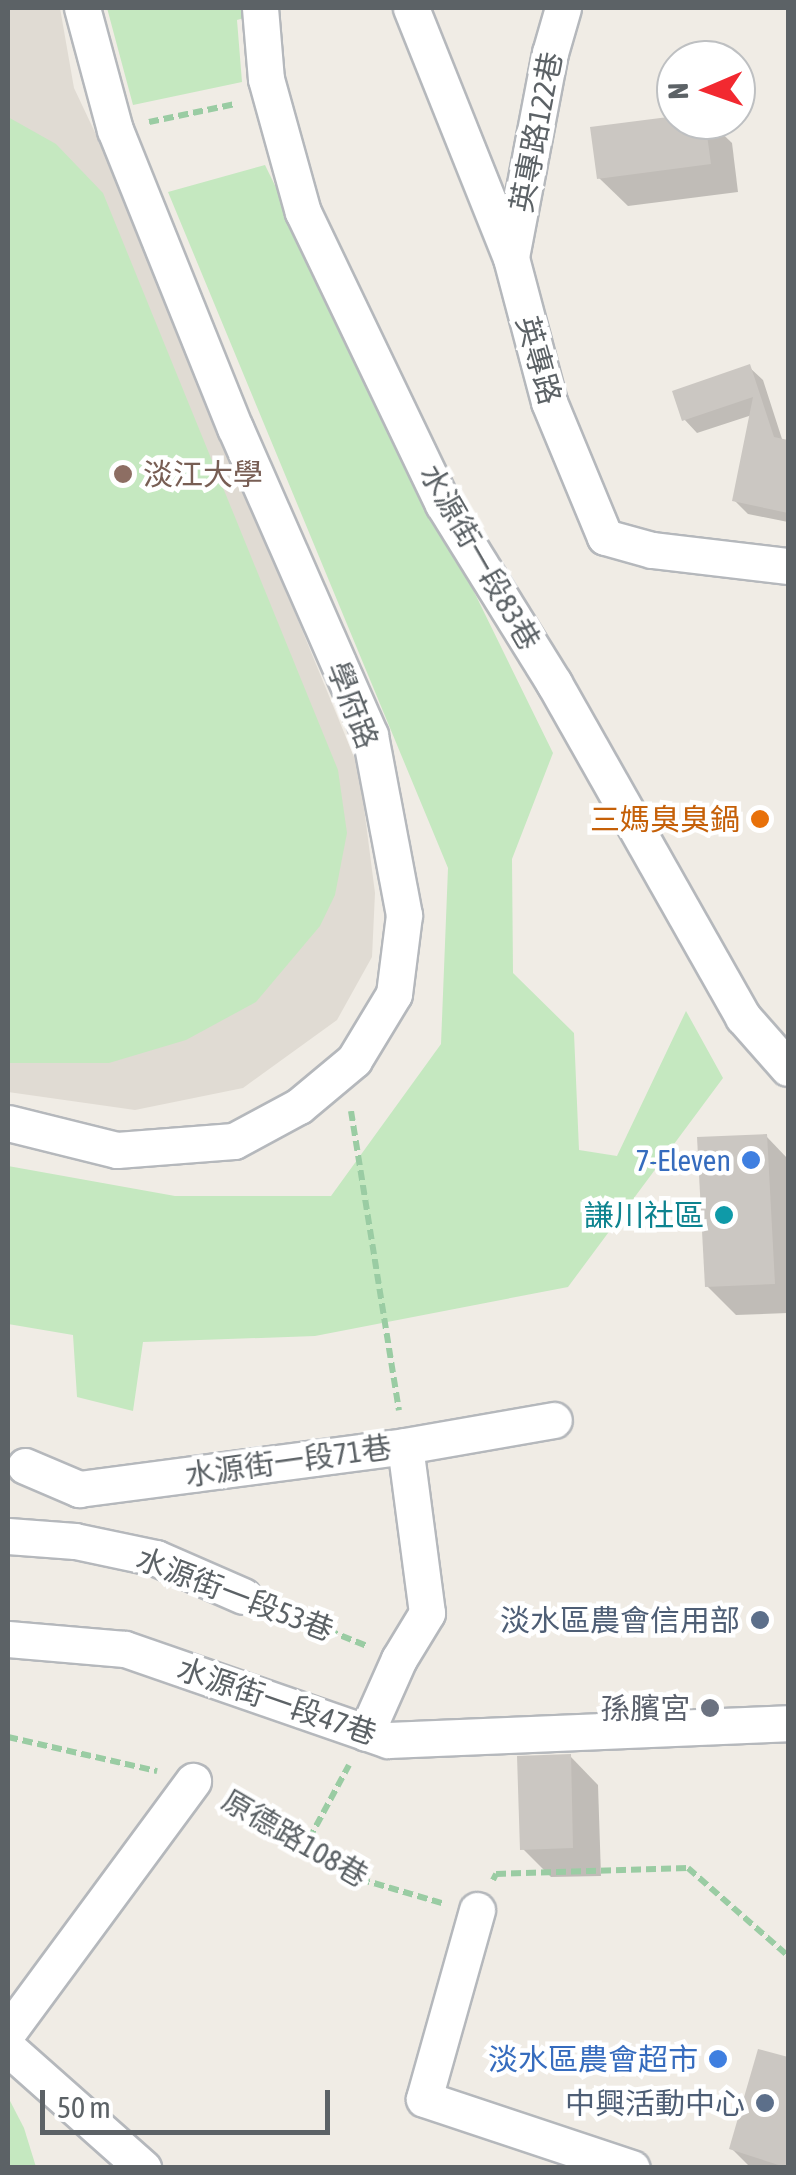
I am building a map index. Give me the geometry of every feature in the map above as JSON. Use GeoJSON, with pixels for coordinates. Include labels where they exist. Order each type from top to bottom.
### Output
{"type":"FeatureCollection","features":[{"type":"Feature","properties":{"kind":"street","name":"學府路"},"geometry":{"type":"LineString","coordinates":[[8,1123],[117,1150],[234,1141],[300,1106],[354,1060],[394,994],[404,915],[370,735],[235,428],[115,130],[82,8]]}},
{"type":"Feature","properties":{"kind":"street","name":"水源街一段83巷"},"geometry":{"type":"LineString","coordinates":[[260,8],[271,97],[303,212],[443,504],[554,683],[742,1018],[788,1068]]}},
{"type":"Feature","properties":{"kind":"street","name":"英專路"},"geometry":{"type":"LineString","coordinates":[[412,8],[511,258],[549,402],[605,536],[652,550],[788,566]]}},
{"type":"Feature","properties":{"kind":"street","name":"英專路122巷"},"geometry":{"type":"LineString","coordinates":[[511,258],[550,53],[563,8]]}},
{"type":"Feature","properties":{"kind":"street","name":"水源街一段71巷"},"geometry":{"type":"LineString","coordinates":[[79,1489],[405,1446],[554,1420]]}},
{"type":"Feature","properties":{"kind":"street"},"geometry":{"type":"LineString","coordinates":[[366,1733],[399,1659],[427,1613],[405,1446]]}},
{"type":"Feature","properties":{"kind":"street"},"geometry":{"type":"LineString","coordinates":[[25,1466],[79,1489],[75,1540]]}},
{"type":"Feature","properties":{"kind":"street","name":"水源街一段53巷"},"geometry":{"type":"LineString","coordinates":[[8,1536],[75,1540],[156,1558],[243,1596]]}},
{"type":"Feature","properties":{"kind":"street","name":"水源街一段47巷"},"geometry":{"type":"LineString","coordinates":[[8,1639],[124,1649],[388,1740],[788,1723]]}},
{"type":"Feature","properties":{"kind":"street","name":"原德路108巷"},"geometry":{"type":"LineString","coordinates":[[8,2032],[193,1781]]}},
{"type":"Feature","properties":{"kind":"street"},"geometry":{"type":"LineString","coordinates":[[477,1910],[424,2099],[632,2168]]}},
{"type":"Feature","properties":{"kind":"street"},"geometry":{"type":"LineString","coordinates":[[8,2048],[143,2168]]}},
{"type":"Feature","properties":{"kind":"path"},"geometry":{"type":"LineString","coordinates":[[115,130],[271,97]]}},
{"type":"Feature","properties":{"kind":"path"},"geometry":{"type":"LineString","coordinates":[[360,1049],[350,1105],[405,1446]]}},
{"type":"Feature","properties":{"kind":"path","name":"水源街一段53巷"},"geometry":{"type":"LineString","coordinates":[[243,1596],[399,1659]]}},
{"type":"Feature","properties":{"kind":"path"},"geometry":{"type":"LineString","coordinates":[[309,1839],[366,1733]]}},
{"type":"Feature","properties":{"kind":"path"},"geometry":{"type":"LineString","coordinates":[[8,1737],[193,1781]]}},
{"type":"Feature","properties":{"kind":"path","name":"原德路108巷"},"geometry":{"type":"LineString","coordinates":[[193,1781],[309,1839],[360,1879],[427,1901],[477,1910]]}},
{"type":"Feature","properties":{"kind":"path"},"geometry":{"type":"LineString","coordinates":[[477,1910],[496,1874],[688,1868],[788,1956]]}},
{"type":"Feature","properties":{"kind":"shaded area","name":"淡江大學"},"geometry":{"type":"Polygon","coordinates":[[[8,8],[60,8],[74,88],[117,179],[359,769],[375,893],[372,957],[337,1020],[243,1088],[135,1110],[8,1092],[8,8]]]}},
{"type":"Feature","properties":{"kind":"green space"},"geometry":{"type":"Polygon","coordinates":[[[107,8],[280,8],[237,20],[242,82],[133,105],[107,8]]]}},
{"type":"Feature","properties":{"kind":"green space","name":"淡江大學"},"geometry":{"type":"Polygon","coordinates":[[[8,117],[56,144],[103,193],[338,770],[347,833],[335,895],[320,926],[256,1002],[186,1040],[109,1063],[8,1063],[8,117]]]}},
{"type":"Feature","properties":{"kind":"green space"},"geometry":{"type":"Polygon","coordinates":[[[265,165],[553,753],[512,859],[513,973],[574,1033],[579,1150],[617,1156],[686,1011],[723,1078],[568,1287],[315,1336],[143,1342],[133,1411],[77,1397],[73,1335],[8,1324],[8,1166],[175,1196],[331,1196],[441,1044],[448,868],[168,192],[265,165]]]}},
{"type":"Feature","properties":{"kind":"green space"},"geometry":{"type":"Polygon","coordinates":[[[8,2097],[24,2128],[36,2167],[8,2167],[8,2097]]]}},
{"type":"Feature","properties":{"kind":"building"},"geometry":{"type":"Polygon","coordinates":[[[656,119],[656,140],[708,140],[711,164],[597,179],[590,127],[656,119]]]}},
{"type":"Feature","properties":{"kind":"building"},"geometry":{"type":"Polygon","coordinates":[[[750,364],[774,437],[788,440],[788,513],[732,501],[753,397],[682,421],[672,391],[750,364]]]}},
{"type":"Feature","properties":{"kind":"building","name":"謙川社區"},"geometry":{"type":"Polygon","coordinates":[[[767,1134],[775,1284],[705,1287],[697,1137],[767,1134]]]}},
{"type":"Feature","properties":{"kind":"building"},"geometry":{"type":"Polygon","coordinates":[[[571,1754],[573,1848],[520,1850],[517,1756],[571,1754]]]}},
{"type":"Feature","properties":{"kind":"building","name":"中興活動中心"},"geometry":{"type":"Polygon","coordinates":[[[758,2049],[788,2057],[788,2168],[729,2149],[758,2049]]]}},
{"type":"Feature","properties":{"kind":"place","name":"淡江大學"},"geometry":{"type":"Point","coordinates":[123,474]}},
{"type":"Feature","properties":{"kind":"place","name":"三媽臭臭鍋"},"geometry":{"type":"Point","coordinates":[760,819]}},
{"type":"Feature","properties":{"kind":"place","name":"7-Eleven"},"geometry":{"type":"Point","coordinates":[751,1160]}},
{"type":"Feature","properties":{"kind":"place","name":"謙川社區"},"geometry":{"type":"Point","coordinates":[724,1215]}},
{"type":"Feature","properties":{"kind":"place","name":"淡水區農會信用部"},"geometry":{"type":"Point","coordinates":[760,1620]}},
{"type":"Feature","properties":{"kind":"place","name":"孫臏宮"},"geometry":{"type":"Point","coordinates":[710,1708]}},
{"type":"Feature","properties":{"kind":"place","name":"淡水區農會超市"},"geometry":{"type":"Point","coordinates":[718,2059]}},
{"type":"Feature","properties":{"kind":"place","name":"中興活動中心"},"geometry":{"type":"Point","coordinates":[765,2103]}}]}
